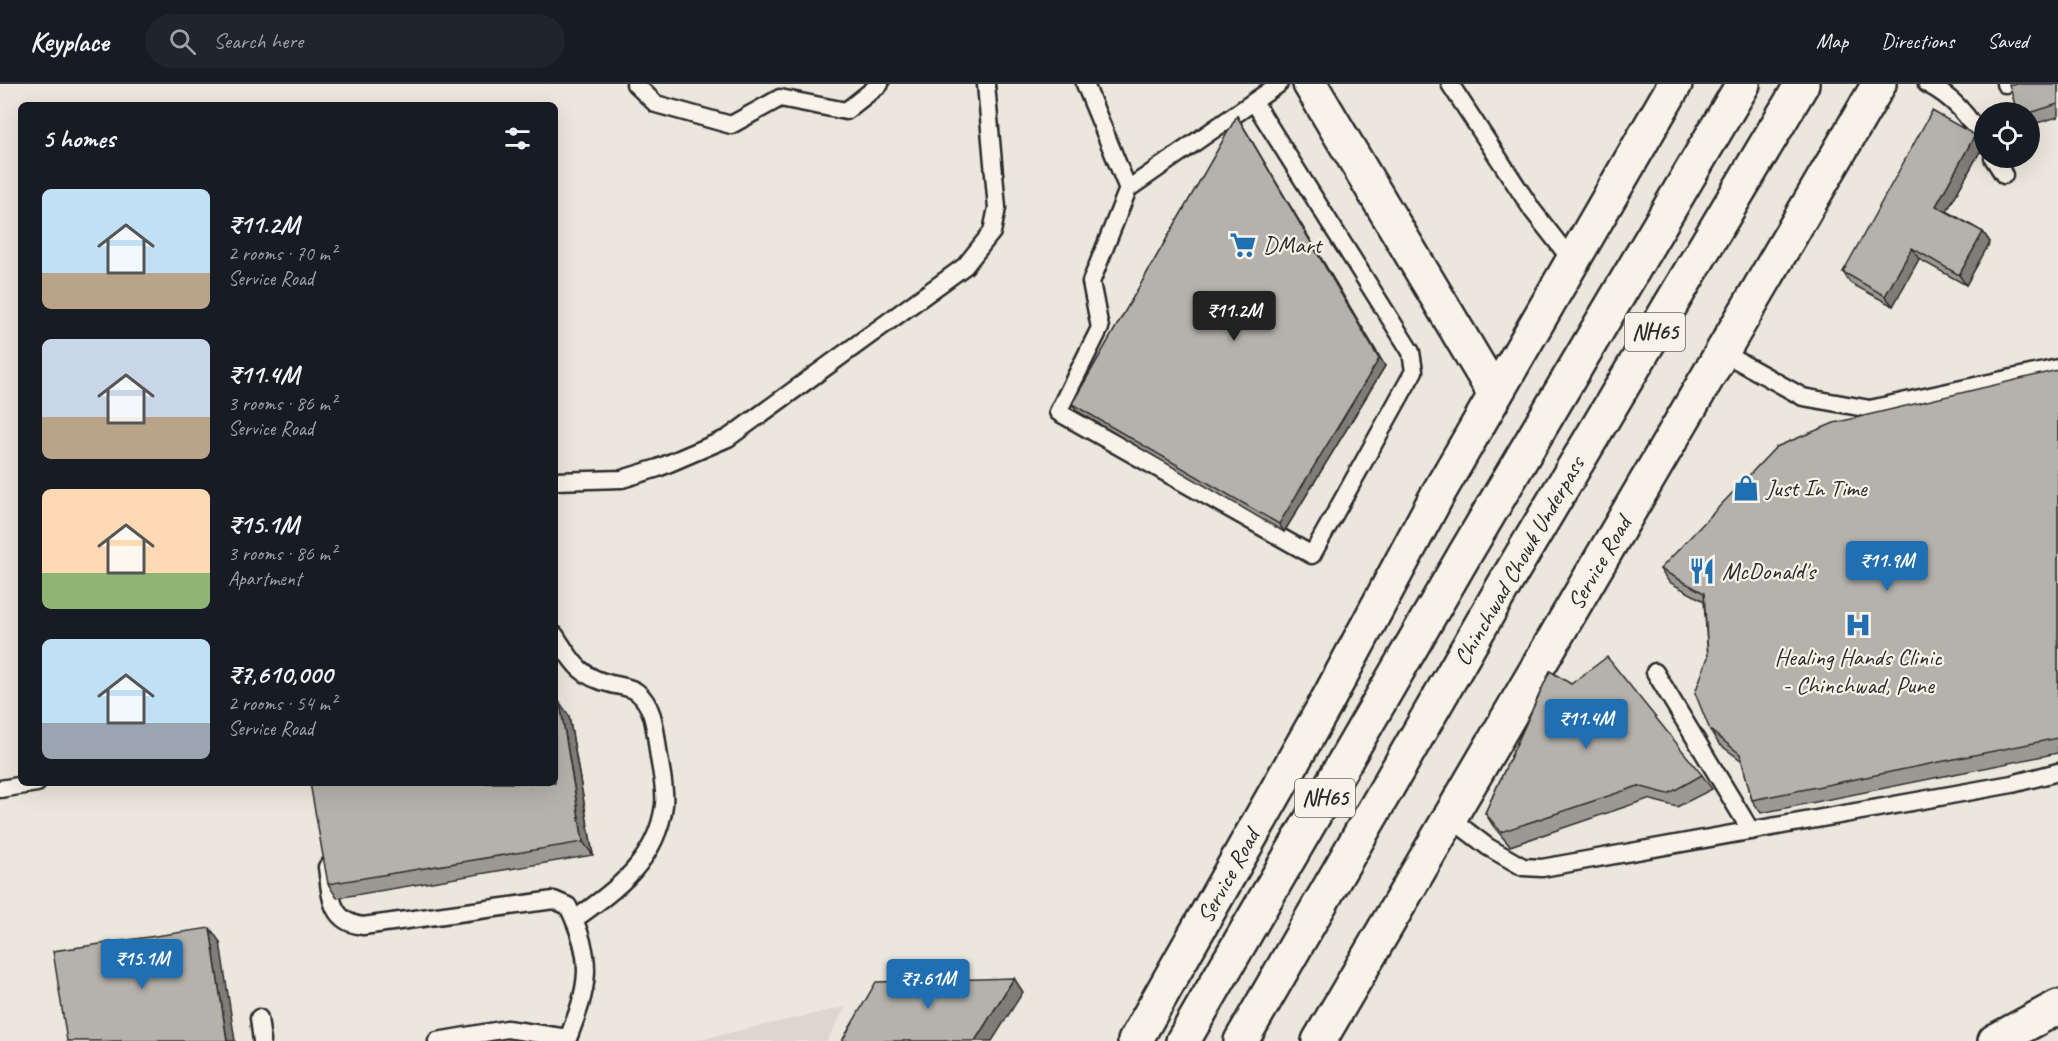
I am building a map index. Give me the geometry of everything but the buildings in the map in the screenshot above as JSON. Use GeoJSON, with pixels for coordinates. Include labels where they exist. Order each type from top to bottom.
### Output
{"type":"FeatureCollection","features":[{"type":"Feature","properties":{"kind":"main road"},"geometry":{"type":"LineString","coordinates":[[1310,84],[1495,394]]}},
{"type":"Feature","properties":{"kind":"main road","name":"Service Road"},"geometry":{"type":"LineString","coordinates":[[1135,1041],[1495,394],[1675,84]]}},
{"type":"Feature","properties":{"kind":"main road","name":"Chinchwad Chowk Underpass"},"geometry":{"type":"LineString","coordinates":[[1183,1041],[1465,554],[1743,84]]}},
{"type":"Feature","properties":{"kind":"main road","name":"Chinchwad Chowk Underpass"},"geometry":{"type":"LineString","coordinates":[[1241,1041],[1507,580],[1802,84]]}},
{"type":"Feature","properties":{"kind":"main road","name":"Service Road"},"geometry":{"type":"LineString","coordinates":[[1319,1041],[1879,84]]}},
{"type":"Feature","properties":{"kind":"main road"},"geometry":{"type":"LineString","coordinates":[[1995,1041],[2058,1007]]}},
{"type":"Feature","properties":{"kind":"lane"},"geometry":{"type":"LineString","coordinates":[[635,84],[656,104],[731,125],[780,98],[846,111],[880,84]]}},
{"type":"Feature","properties":{"kind":"lane"},"geometry":{"type":"LineString","coordinates":[[558,481],[622,479],[658,468],[728,438],[965,266],[992,232],[997,208],[986,84]]}},
{"type":"Feature","properties":{"kind":"lane"},"geometry":{"type":"LineString","coordinates":[[1085,84],[1128,189]]}},
{"type":"Feature","properties":{"kind":"lane"},"geometry":{"type":"LineString","coordinates":[[1254,102],[1410,352],[1414,371],[1311,555],[1058,411],[1100,328],[1091,282],[1128,189],[1279,84]]}},
{"type":"Feature","properties":{"kind":"lane"},"geometry":{"type":"LineString","coordinates":[[1450,84],[1533,211],[1572,261]]}},
{"type":"Feature","properties":{"kind":"lane"},"geometry":{"type":"LineString","coordinates":[[1927,84],[1948,94],[1974,125]]}},
{"type":"Feature","properties":{"kind":"lane"},"geometry":{"type":"LineString","coordinates":[[1999,168],[2004,175]]}},
{"type":"Feature","properties":{"kind":"lane"},"geometry":{"type":"LineString","coordinates":[[1722,352],[1803,397],[1870,409],[2058,368]]}},
{"type":"Feature","properties":{"kind":"lane"},"geometry":{"type":"LineString","coordinates":[[558,639],[587,678],[635,690],[645,700],[653,717],[665,803],[656,840],[639,866],[618,889],[574,919]]}},
{"type":"Feature","properties":{"kind":"lane"},"geometry":{"type":"LineString","coordinates":[[1655,672],[1751,831]]}},
{"type":"Feature","properties":{"kind":"lane"},"geometry":{"type":"LineString","coordinates":[[1450,818],[1488,847],[1523,867],[1573,864],[2012,784],[2058,772]]}},
{"type":"Feature","properties":{"kind":"lane"},"geometry":{"type":"LineString","coordinates":[[0,789],[18,786]]}},
{"type":"Feature","properties":{"kind":"lane"},"geometry":{"type":"LineString","coordinates":[[324,850],[334,907],[350,925],[363,926],[554,900],[568,906],[582,937],[588,970],[582,1002],[568,1040],[507,1029],[437,1041]]}},
{"type":"Feature","properties":{"kind":"lane"},"geometry":{"type":"LineString","coordinates":[[259,1018],[262,1041]]}},
{"type":"Feature","properties":{"kind":"shaded area"},"geometry":{"type":"Polygon","coordinates":[[[846,1007],[827,1041],[692,1041],[846,1007]]]}},
{"type":"Feature","properties":{"kind":"place","name":"DMart"},"geometry":{"type":"Point","coordinates":[1243,245]}},
{"type":"Feature","properties":{"kind":"place","name":"Just In Time"},"geometry":{"type":"Point","coordinates":[1746,488]}},
{"type":"Feature","properties":{"kind":"place","name":"McDonald's"},"geometry":{"type":"Point","coordinates":[1702,571]}},
{"type":"Feature","properties":{"kind":"place","name":"Healing Hands Clinic - Chinchwad, Pune"},"geometry":{"type":"Point","coordinates":[1858,625]}}]}
